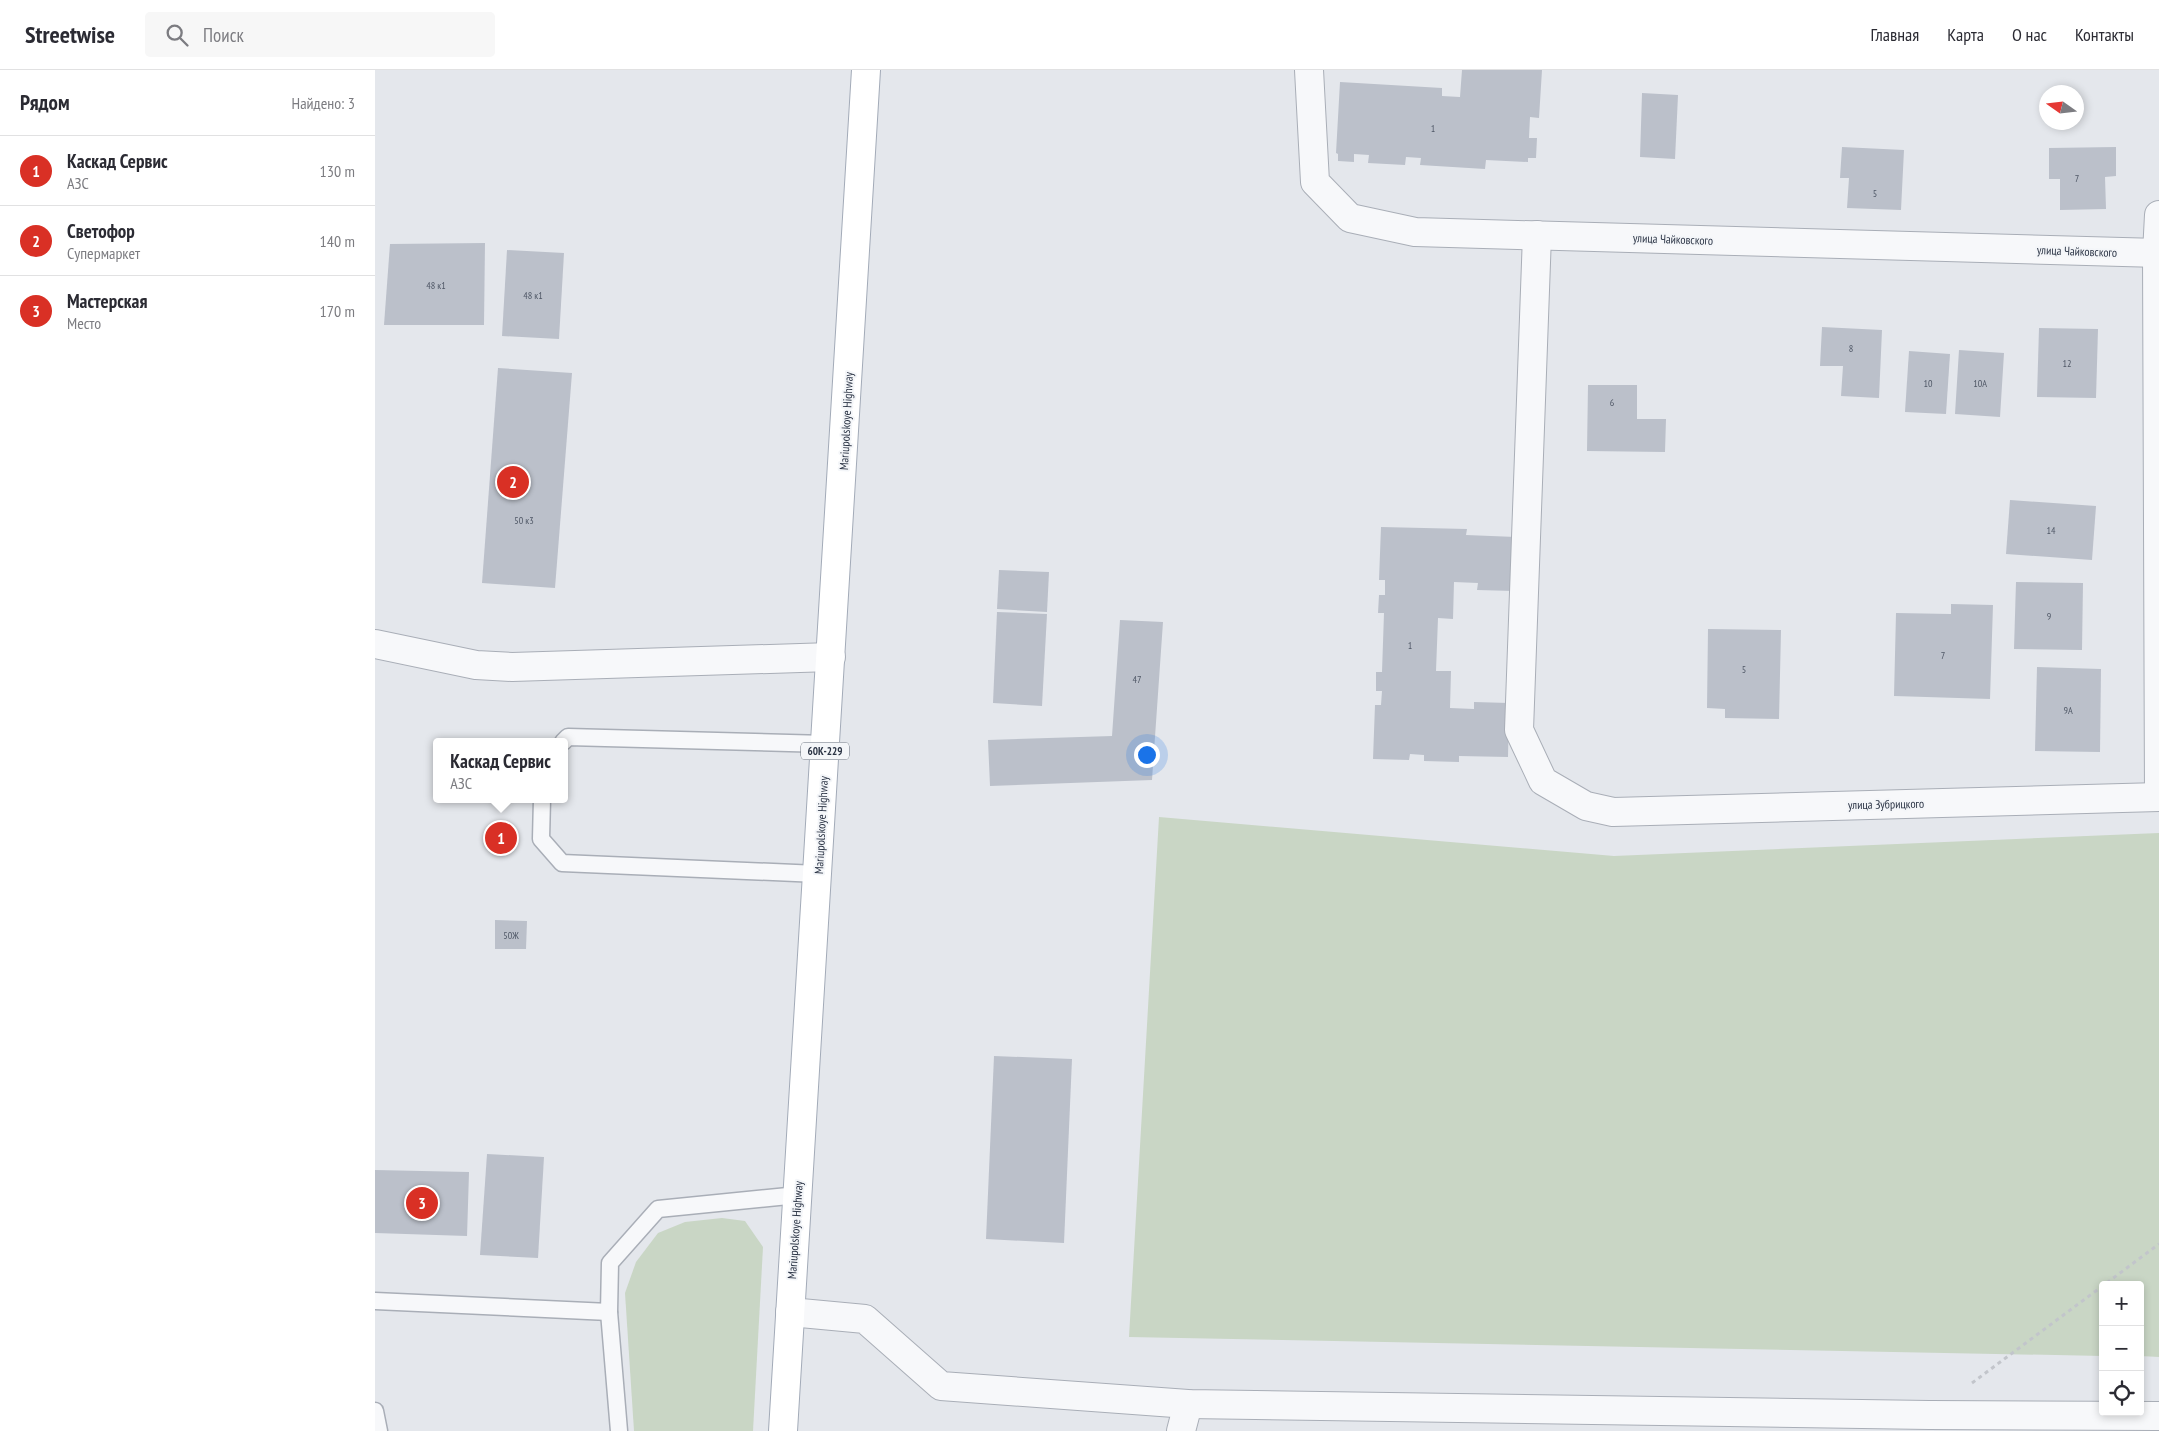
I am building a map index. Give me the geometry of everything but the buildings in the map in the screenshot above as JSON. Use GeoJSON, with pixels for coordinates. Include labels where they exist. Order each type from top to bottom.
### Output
{"type":"FeatureCollection","features":[{"type":"Feature","properties":{"kind":"main road","name":"Mariupolskoye Highway"},"geometry":{"type":"LineString","coordinates":[[783,1431],[866,70]]}},
{"type":"Feature","properties":{"kind":"street","name":"улица Чайковского"},"geometry":{"type":"LineString","coordinates":[[1309,70],[1315,182],[1350,218],[1415,232],[2158,253]]}},
{"type":"Feature","properties":{"kind":"street"},"geometry":{"type":"LineString","coordinates":[[2159,215],[2159,797]]}},
{"type":"Feature","properties":{"kind":"street","name":"улица Зубрицкого"},"geometry":{"type":"LineString","coordinates":[[1537,235],[1519,730],[1543,781],[1586,806],[1613,812],[2159,797]]}},
{"type":"Feature","properties":{"kind":"street"},"geometry":{"type":"LineString","coordinates":[[375,644],[476,664],[512,667],[831,658]]}},
{"type":"Feature","properties":{"kind":"street"},"geometry":{"type":"LineString","coordinates":[[790,1312],[865,1319],[941,1386],[1188,1404],[1929,1415],[2159,1416]]}},
{"type":"Feature","properties":{"kind":"street"},"geometry":{"type":"LineString","coordinates":[[1181,1431],[1188,1404]]}},
{"type":"Feature","properties":{"kind":"lane"},"geometry":{"type":"LineString","coordinates":[[568,738],[826,744]]}},
{"type":"Feature","properties":{"kind":"lane"},"geometry":{"type":"LineString","coordinates":[[542,803],[541,839],[562,863],[818,874]]}},
{"type":"Feature","properties":{"kind":"lane"},"geometry":{"type":"LineString","coordinates":[[619,1431],[609,1312],[611,1263],[658,1209],[797,1195]]}},
{"type":"Feature","properties":{"kind":"lane"},"geometry":{"type":"LineString","coordinates":[[375,1301],[609,1312]]}},
{"type":"Feature","properties":{"kind":"lane"},"geometry":{"type":"LineString","coordinates":[[375,1411],[379,1431]]}},
{"type":"Feature","properties":{"kind":"path"},"geometry":{"type":"LineString","coordinates":[[1968,1386],[2159,1244]]}},
{"type":"Feature","properties":{"kind":"green space"},"geometry":{"type":"Polygon","coordinates":[[[1159,817],[1614,856],[2159,833],[2159,1357],[2144,1356],[2144,1281],[2099,1281],[2099,1356],[1129,1337],[1159,817]]]}},
{"type":"Feature","properties":{"kind":"green space"},"geometry":{"type":"Polygon","coordinates":[[[722,1218],[745,1221],[763,1247],[753,1431],[634,1431],[625,1293],[636,1262],[658,1233],[685,1222],[722,1218]]]}},
{"type":"Feature","properties":{"kind":"place","name":"Светофор"},"geometry":{"type":"Point","coordinates":[513,482]}},
{"type":"Feature","properties":{"kind":"place","name":"Каскад Сервис"},"geometry":{"type":"Point","coordinates":[501,838]}},
{"type":"Feature","properties":{"kind":"place","name":"Мастерская"},"geometry":{"type":"Point","coordinates":[422,1203]}}]}
